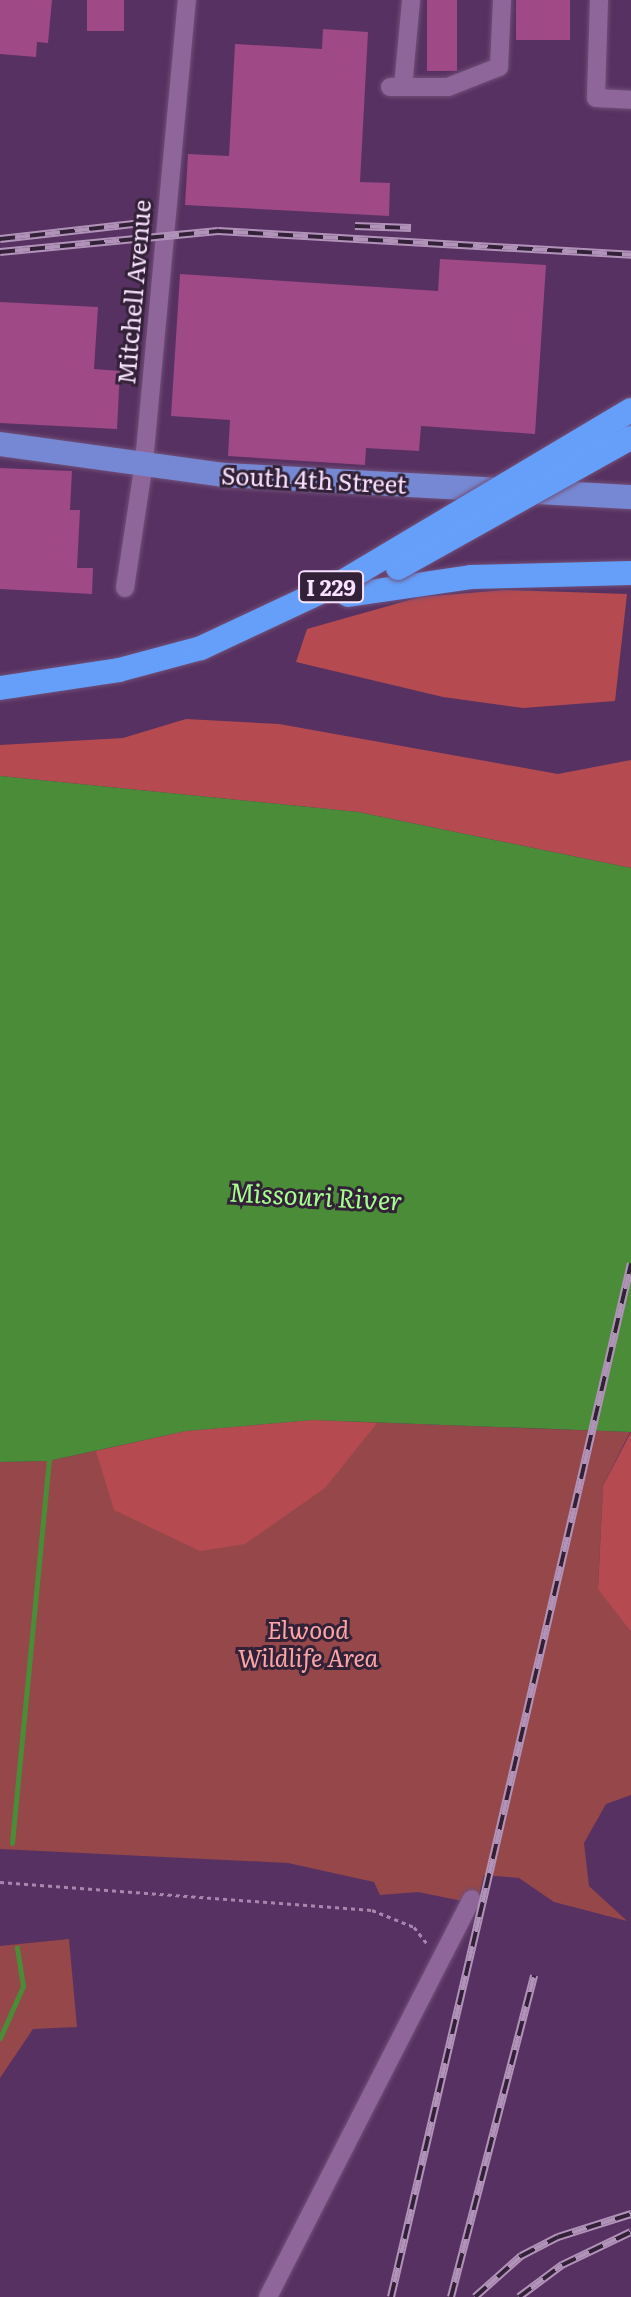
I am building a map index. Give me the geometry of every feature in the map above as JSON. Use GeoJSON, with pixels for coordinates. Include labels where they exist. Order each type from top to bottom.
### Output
{"type":"FeatureCollection","features":[{"type":"Feature","properties":{"kind":"highway","name":"I 229"},"geometry":{"type":"LineString","coordinates":[[631,410],[344,581],[229,634],[215,641],[201,648],[119,670],[0,688],[118,670],[199,648],[214,643],[229,637],[274,622],[348,595],[631,438]]}},
{"type":"Feature","properties":{"kind":"highway"},"geometry":{"type":"LineString","coordinates":[[586,439],[631,427]]}},
{"type":"Feature","properties":{"kind":"highway"},"geometry":{"type":"LineString","coordinates":[[348,595],[483,576],[631,573]]}},
{"type":"Feature","properties":{"kind":"main road","name":"South 4th Street"},"geometry":{"type":"LineString","coordinates":[[0,444],[224,475],[631,497]]}},
{"type":"Feature","properties":{"kind":"street","name":"Mitchell Avenue"},"geometry":{"type":"LineString","coordinates":[[125,588],[144,462],[187,0]]}},
{"type":"Feature","properties":{"kind":"street"},"geometry":{"type":"LineString","coordinates":[[411,0],[397,87],[448,87],[499,67],[502,0]]}},
{"type":"Feature","properties":{"kind":"street"},"geometry":{"type":"LineString","coordinates":[[599,0],[596,98],[631,100]]}},
{"type":"Feature","properties":{"kind":"street"},"geometry":{"type":"LineString","coordinates":[[268,2297],[472,1899]]}},
{"type":"Feature","properties":{"kind":"path"},"geometry":{"type":"LineString","coordinates":[[0,1882],[372,1910],[414,1927],[437,1968]]}},
{"type":"Feature","properties":{"kind":"green space","name":"Elwood Wildlife Area"},"geometry":{"type":"Polygon","coordinates":[[[313,1420],[630,1432],[603,1486],[598,1588],[631,1632],[631,1795],[606,1804],[584,1843],[589,1886],[627,1921],[554,1902],[519,1878],[484,1875],[477,1904],[418,1892],[380,1895],[374,1882],[288,1863],[0,1849],[0,1462],[48,1461],[186,1431],[313,1420]]]}},
{"type":"Feature","properties":{"kind":"green space"},"geometry":{"type":"Polygon","coordinates":[[[69,1939],[77,2027],[33,2029],[0,2078],[0,1946],[69,1939]]]}},
{"type":"Feature","properties":{"kind":"shaded area"},"geometry":{"type":"Polygon","coordinates":[[[505,590],[627,594],[615,701],[523,708],[443,697],[296,662],[307,629],[420,597],[505,590]]]}},
{"type":"Feature","properties":{"kind":"shaded area"},"geometry":{"type":"Polygon","coordinates":[[[186,719],[279,724],[558,774],[631,760],[631,868],[358,812],[0,776],[0,745],[123,738],[186,719]]]}},
{"type":"Feature","properties":{"kind":"shaded area"},"geometry":{"type":"Polygon","coordinates":[[[313,1420],[377,1423],[325,1488],[245,1544],[200,1551],[114,1510],[96,1451],[186,1431],[313,1420]]]}},
{"type":"Feature","properties":{"kind":"shaded area"},"geometry":{"type":"Polygon","coordinates":[[[631,1432],[631,1632],[598,1589],[603,1486],[631,1432]]]}},
{"type":"Feature","properties":{"kind":"water","name":"Missouri River"},"geometry":{"type":"Polygon","coordinates":[[[0,776],[358,812],[631,868],[631,1432],[313,1420],[186,1431],[48,1461],[0,1462],[0,776]]]}},
{"type":"Feature","properties":{"kind":"building"},"geometry":{"type":"Polygon","coordinates":[[[0,0],[52,0],[48,43],[37,42],[36,57],[0,54],[0,0]]]}},
{"type":"Feature","properties":{"kind":"building"},"geometry":{"type":"Polygon","coordinates":[[[87,0],[124,0],[124,31],[87,31],[87,0]]]}},
{"type":"Feature","properties":{"kind":"building"},"geometry":{"type":"Polygon","coordinates":[[[427,0],[457,0],[457,71],[427,71],[427,0]]]}},
{"type":"Feature","properties":{"kind":"building"},"geometry":{"type":"Polygon","coordinates":[[[516,0],[570,0],[570,40],[516,40],[516,0]]]}},
{"type":"Feature","properties":{"kind":"building"},"geometry":{"type":"Polygon","coordinates":[[[323,29],[368,32],[360,182],[390,183],[389,216],[185,205],[188,154],[229,156],[235,44],[322,49],[323,29]]]}},
{"type":"Feature","properties":{"kind":"building"},"geometry":{"type":"Polygon","coordinates":[[[440,259],[546,265],[535,434],[421,426],[419,451],[366,448],[365,465],[228,456],[230,420],[171,416],[180,274],[438,291],[440,259]]]}},
{"type":"Feature","properties":{"kind":"building"},"geometry":{"type":"Polygon","coordinates":[[[0,302],[98,307],[94,369],[120,371],[117,429],[0,423],[0,302]]]}},
{"type":"Feature","properties":{"kind":"building"},"geometry":{"type":"Polygon","coordinates":[[[0,468],[72,471],[70,510],[80,510],[77,568],[93,568],[92,594],[0,589],[0,468]]]}},
{"type":"Feature","properties":{"kind":"waterway"},"geometry":{"type":"LineString","coordinates":[[12,1843],[49,1458]]}},
{"type":"Feature","properties":{"kind":"waterway"},"geometry":{"type":"LineString","coordinates":[[0,2038],[23,1986],[17,1947]]}},
{"type":"Feature","properties":{"kind":"railway"},"geometry":{"type":"LineString","coordinates":[[0,239],[151,222]]}},
{"type":"Feature","properties":{"kind":"railway"},"geometry":{"type":"LineString","coordinates":[[355,226],[411,228]]}},
{"type":"Feature","properties":{"kind":"railway"},"geometry":{"type":"LineString","coordinates":[[0,252],[218,231],[631,255]]}},
{"type":"Feature","properties":{"kind":"railway"},"geometry":{"type":"LineString","coordinates":[[391,2297],[631,1263]]}},
{"type":"Feature","properties":{"kind":"railway"},"geometry":{"type":"LineString","coordinates":[[451,2297],[534,1976]]}},
{"type":"Feature","properties":{"kind":"railway"},"geometry":{"type":"LineString","coordinates":[[475,2297],[521,2256],[558,2237],[631,2214]]}},
{"type":"Feature","properties":{"kind":"railway"},"geometry":{"type":"LineString","coordinates":[[519,2297],[562,2265],[631,2232]]}}]}
